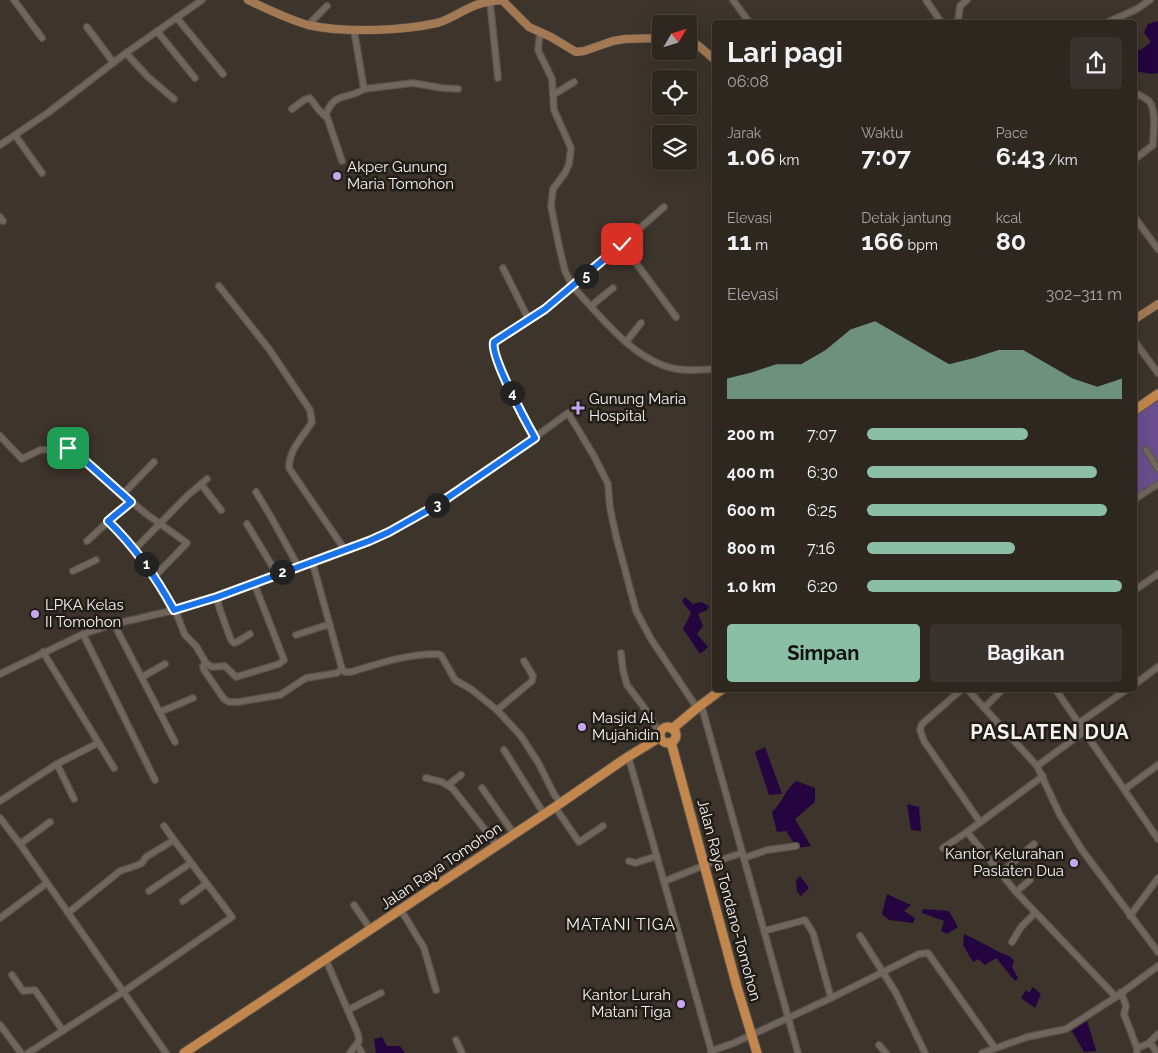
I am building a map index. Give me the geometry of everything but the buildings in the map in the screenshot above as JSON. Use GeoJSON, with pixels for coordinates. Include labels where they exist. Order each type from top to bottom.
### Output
{"type":"FeatureCollection","features":[{"type":"Feature","properties":{"kind":"highway"},"geometry":{"type":"LineString","coordinates":[[1137,409],[1158,394]]}},
{"type":"Feature","properties":{"kind":"highway","name":"Jalan Raya Tomohon"},"geometry":{"type":"LineString","coordinates":[[184,1053],[558,805],[660,735],[664,728],[672,729],[718,692]]}},
{"type":"Feature","properties":{"kind":"highway"},"geometry":{"type":"LineString","coordinates":[[660,735],[665,742],[671,742],[675,737],[672,729]]}},
{"type":"Feature","properties":{"kind":"highway","name":"Jalan Raya Tondano-Tomohon"},"geometry":{"type":"LineString","coordinates":[[671,742],[737,987],[757,1053]]}},
{"type":"Feature","properties":{"kind":"main road"},"geometry":{"type":"LineString","coordinates":[[248,0],[283,16],[308,24],[354,30],[385,29],[436,23],[449,19],[482,3],[501,0],[522,21],[576,52],[613,41],[652,38]]}},
{"type":"Feature","properties":{"kind":"main road"},"geometry":{"type":"LineString","coordinates":[[698,45],[712,57]]}},
{"type":"Feature","properties":{"kind":"main road"},"geometry":{"type":"LineString","coordinates":[[1137,318],[1158,304]]}},
{"type":"Feature","properties":{"kind":"street"},"geometry":{"type":"LineString","coordinates":[[14,0],[42,38]]}},
{"type":"Feature","properties":{"kind":"street"},"geometry":{"type":"LineString","coordinates":[[0,145],[49,112],[113,62],[202,0]]}},
{"type":"Feature","properties":{"kind":"street"},"geometry":{"type":"LineString","coordinates":[[733,0],[748,20]]}},
{"type":"Feature","properties":{"kind":"street"},"geometry":{"type":"LineString","coordinates":[[926,0],[940,20]]}},
{"type":"Feature","properties":{"kind":"street"},"geometry":{"type":"LineString","coordinates":[[958,20],[960,6],[966,0]]}},
{"type":"Feature","properties":{"kind":"street"},"geometry":{"type":"LineString","coordinates":[[1114,20],[1137,9],[1150,0]]}},
{"type":"Feature","properties":{"kind":"street"},"geometry":{"type":"LineString","coordinates":[[490,2],[498,78]]}},
{"type":"Feature","properties":{"kind":"street"},"geometry":{"type":"LineString","coordinates":[[308,24],[328,6]]}},
{"type":"Feature","properties":{"kind":"street"},"geometry":{"type":"LineString","coordinates":[[176,18],[223,74]]}},
{"type":"Feature","properties":{"kind":"street"},"geometry":{"type":"LineString","coordinates":[[86,27],[113,62]]}},
{"type":"Feature","properties":{"kind":"street"},"geometry":{"type":"LineString","coordinates":[[354,30],[364,89]]}},
{"type":"Feature","properties":{"kind":"street"},"geometry":{"type":"LineString","coordinates":[[157,31],[195,78]]}},
{"type":"Feature","properties":{"kind":"street"},"geometry":{"type":"LineString","coordinates":[[540,33],[538,50],[552,79],[554,110],[568,141],[571,155],[565,173],[553,189],[551,206],[552,219],[565,271],[573,287],[626,342],[643,356],[677,369],[712,369]]}},
{"type":"Feature","properties":{"kind":"street"},"geometry":{"type":"LineString","coordinates":[[126,53],[148,77],[174,99]]}},
{"type":"Feature","properties":{"kind":"street"},"geometry":{"type":"LineString","coordinates":[[553,95],[574,82]]}},
{"type":"Feature","properties":{"kind":"street"},"geometry":{"type":"LineString","coordinates":[[326,116],[330,105],[336,99],[364,89],[413,83],[458,89]]}},
{"type":"Feature","properties":{"kind":"street"},"geometry":{"type":"LineString","coordinates":[[1137,94],[1147,100],[1153,110],[1153,145],[1137,157]]}},
{"type":"Feature","properties":{"kind":"street"},"geometry":{"type":"LineString","coordinates":[[292,109],[310,98],[326,116],[342,161]]}},
{"type":"Feature","properties":{"kind":"street"},"geometry":{"type":"LineString","coordinates":[[15,135],[42,173]]}},
{"type":"Feature","properties":{"kind":"street"},"geometry":{"type":"LineString","coordinates":[[535,438],[499,364],[493,346],[496,339],[529,320],[573,287],[664,207]]}},
{"type":"Feature","properties":{"kind":"street"},"geometry":{"type":"LineString","coordinates":[[1137,222],[1158,249]]}},
{"type":"Feature","properties":{"kind":"street"},"geometry":{"type":"LineString","coordinates":[[622,244],[676,317]]}},
{"type":"Feature","properties":{"kind":"street"},"geometry":{"type":"LineString","coordinates":[[503,268],[529,320]]}},
{"type":"Feature","properties":{"kind":"street"},"geometry":{"type":"LineString","coordinates":[[219,286],[270,349],[310,410],[312,422],[296,446],[289,461],[289,468],[345,550]]}},
{"type":"Feature","properties":{"kind":"street"},"geometry":{"type":"LineString","coordinates":[[591,306],[613,288]]}},
{"type":"Feature","properties":{"kind":"street"},"geometry":{"type":"LineString","coordinates":[[626,342],[641,323]]}},
{"type":"Feature","properties":{"kind":"street"},"geometry":{"type":"LineString","coordinates":[[1137,345],[1158,373]]}},
{"type":"Feature","properties":{"kind":"street"},"geometry":{"type":"LineString","coordinates":[[0,674],[83,634],[217,597],[369,541],[405,524],[478,478],[568,412],[608,484],[612,519],[636,611],[651,639],[699,706],[798,1053]]}},
{"type":"Feature","properties":{"kind":"street"},"geometry":{"type":"LineString","coordinates":[[0,436],[22,459],[37,450],[71,449],[131,502],[187,543],[155,576]]}},
{"type":"Feature","properties":{"kind":"street"},"geometry":{"type":"LineString","coordinates":[[1146,450],[1158,468]]}},
{"type":"Feature","properties":{"kind":"street"},"geometry":{"type":"LineString","coordinates":[[123,494],[154,462]]}},
{"type":"Feature","properties":{"kind":"street"},"geometry":{"type":"LineString","coordinates":[[135,549],[186,496],[207,479]]}},
{"type":"Feature","properties":{"kind":"street"},"geometry":{"type":"LineString","coordinates":[[201,484],[221,510]]}},
{"type":"Feature","properties":{"kind":"street"},"geometry":{"type":"LineString","coordinates":[[1137,498],[1158,484]]}},
{"type":"Feature","properties":{"kind":"street"},"geometry":{"type":"LineString","coordinates":[[256,492],[298,566]]}},
{"type":"Feature","properties":{"kind":"street"},"geometry":{"type":"LineString","coordinates":[[87,541],[131,502]]}},
{"type":"Feature","properties":{"kind":"street"},"geometry":{"type":"LineString","coordinates":[[108,521],[135,549],[155,576],[174,610],[185,635],[196,646],[206,663],[212,667],[225,666],[233,676],[238,677],[279,664],[284,660],[254,583]]}},
{"type":"Feature","properties":{"kind":"street"},"geometry":{"type":"LineString","coordinates":[[247,524],[276,574]]}},
{"type":"Feature","properties":{"kind":"street"},"geometry":{"type":"LineString","coordinates":[[74,571],[96,560]]}},
{"type":"Feature","properties":{"kind":"street"},"geometry":{"type":"LineString","coordinates":[[312,561],[342,669],[345,672],[351,672],[400,657],[438,654],[444,658],[455,680],[497,710],[521,736],[539,764],[558,805],[579,842],[603,826]]}},
{"type":"Feature","properties":{"kind":"street"},"geometry":{"type":"LineString","coordinates":[[1137,589],[1158,574]]}},
{"type":"Feature","properties":{"kind":"street"},"geometry":{"type":"LineString","coordinates":[[217,597],[218,607],[231,640],[237,642],[250,634]]}},
{"type":"Feature","properties":{"kind":"street"},"geometry":{"type":"LineString","coordinates":[[114,624],[175,742]]}},
{"type":"Feature","properties":{"kind":"street"},"geometry":{"type":"LineString","coordinates":[[296,635],[330,624]]}},
{"type":"Feature","properties":{"kind":"street"},"geometry":{"type":"LineString","coordinates":[[83,634],[155,780]]}},
{"type":"Feature","properties":{"kind":"street"},"geometry":{"type":"LineString","coordinates":[[43,652],[114,768]]}},
{"type":"Feature","properties":{"kind":"street"},"geometry":{"type":"LineString","coordinates":[[621,653],[627,685],[643,706],[660,735]]}},
{"type":"Feature","properties":{"kind":"street"},"geometry":{"type":"LineString","coordinates":[[497,710],[532,681],[533,676],[524,661]]}},
{"type":"Feature","properties":{"kind":"street"},"geometry":{"type":"LineString","coordinates":[[206,663],[203,666],[204,670],[219,694],[229,702],[280,695],[306,678],[337,672],[342,669]]}},
{"type":"Feature","properties":{"kind":"street"},"geometry":{"type":"LineString","coordinates":[[142,677],[165,664]]}},
{"type":"Feature","properties":{"kind":"street"},"geometry":{"type":"LineString","coordinates":[[1137,683],[1158,667]]}},
{"type":"Feature","properties":{"kind":"street"},"geometry":{"type":"LineString","coordinates":[[959,692],[922,724],[920,730],[924,741],[980,822]]}},
{"type":"Feature","properties":{"kind":"street"},"geometry":{"type":"LineString","coordinates":[[970,692],[1037,766],[1060,816],[1130,916],[1158,952]]}},
{"type":"Feature","properties":{"kind":"street"},"geometry":{"type":"LineString","coordinates":[[984,708],[1000,692]]}},
{"type":"Feature","properties":{"kind":"street"},"geometry":{"type":"LineString","coordinates":[[1057,692],[1158,839]]}},
{"type":"Feature","properties":{"kind":"street"},"geometry":{"type":"LineString","coordinates":[[1079,723],[1123,692]]}},
{"type":"Feature","properties":{"kind":"street"},"geometry":{"type":"LineString","coordinates":[[160,712],[193,698]]}},
{"type":"Feature","properties":{"kind":"street"},"geometry":{"type":"LineString","coordinates":[[1037,766],[1085,732]]}},
{"type":"Feature","properties":{"kind":"street"},"geometry":{"type":"LineString","coordinates":[[0,801],[58,764],[98,744]]}},
{"type":"Feature","properties":{"kind":"street"},"geometry":{"type":"LineString","coordinates":[[504,750],[544,814]]}},
{"type":"Feature","properties":{"kind":"street"},"geometry":{"type":"LineString","coordinates":[[628,756],[712,1052],[831,998],[919,954],[928,953],[995,1048]]}},
{"type":"Feature","properties":{"kind":"street"},"geometry":{"type":"LineString","coordinates":[[58,764],[74,799]]}},
{"type":"Feature","properties":{"kind":"street"},"geometry":{"type":"LineString","coordinates":[[1125,789],[1158,765]]}},
{"type":"Feature","properties":{"kind":"street"},"geometry":{"type":"LineString","coordinates":[[448,785],[461,775]]}},
{"type":"Feature","properties":{"kind":"street"},"geometry":{"type":"LineString","coordinates":[[943,848],[1043,776]]}},
{"type":"Feature","properties":{"kind":"street"},"geometry":{"type":"LineString","coordinates":[[426,778],[448,785],[471,811],[497,846]]}},
{"type":"Feature","properties":{"kind":"street"},"geometry":{"type":"LineString","coordinates":[[482,788],[514,834]]}},
{"type":"Feature","properties":{"kind":"street"},"geometry":{"type":"LineString","coordinates":[[0,818],[166,1053]]}},
{"type":"Feature","properties":{"kind":"street"},"geometry":{"type":"LineString","coordinates":[[20,844],[50,822]]}},
{"type":"Feature","properties":{"kind":"street"},"geometry":{"type":"LineString","coordinates":[[28,1053],[123,992],[232,917],[164,826]]}},
{"type":"Feature","properties":{"kind":"street"},"geometry":{"type":"LineString","coordinates":[[967,832],[1016,892],[1116,997]]}},
{"type":"Feature","properties":{"kind":"street"},"geometry":{"type":"LineString","coordinates":[[68,913],[120,871],[138,865],[146,857],[174,840]]}},
{"type":"Feature","properties":{"kind":"street"},"geometry":{"type":"LineString","coordinates":[[1000,874],[1034,844]]}},
{"type":"Feature","properties":{"kind":"street"},"geometry":{"type":"LineString","coordinates":[[665,881],[705,865],[767,850],[796,846]]}},
{"type":"Feature","properties":{"kind":"street"},"geometry":{"type":"LineString","coordinates":[[629,861],[635,863],[657,856]]}},
{"type":"Feature","properties":{"kind":"street"},"geometry":{"type":"LineString","coordinates":[[149,891],[191,863]]}},
{"type":"Feature","properties":{"kind":"street"},"geometry":{"type":"LineString","coordinates":[[1130,916],[1158,878]]}},
{"type":"Feature","properties":{"kind":"street"},"geometry":{"type":"LineString","coordinates":[[1016,892],[1030,880]]}},
{"type":"Feature","properties":{"kind":"street"},"geometry":{"type":"LineString","coordinates":[[0,908],[2,916],[47,883]]}},
{"type":"Feature","properties":{"kind":"street"},"geometry":{"type":"LineString","coordinates":[[183,901],[206,884]]}},
{"type":"Feature","properties":{"kind":"street"},"geometry":{"type":"LineString","coordinates":[[354,905],[371,930]]}},
{"type":"Feature","properties":{"kind":"street"},"geometry":{"type":"LineString","coordinates":[[401,910],[421,942],[436,990]]}},
{"type":"Feature","properties":{"kind":"street"},"geometry":{"type":"LineString","coordinates":[[1012,942],[1021,928],[1035,913]]}},
{"type":"Feature","properties":{"kind":"street"},"geometry":{"type":"LineString","coordinates":[[764,931],[805,920],[814,933],[831,998]]}},
{"type":"Feature","properties":{"kind":"street"},"geometry":{"type":"LineString","coordinates":[[860,936],[896,993],[925,1053]]}},
{"type":"Feature","properties":{"kind":"street"},"geometry":{"type":"LineString","coordinates":[[326,960],[358,1034],[359,1041],[350,1053]]}},
{"type":"Feature","properties":{"kind":"street"},"geometry":{"type":"LineString","coordinates":[[982,1053],[1027,1038],[1066,1029],[1116,997],[1158,966]]}},
{"type":"Feature","properties":{"kind":"street"},"geometry":{"type":"LineString","coordinates":[[12,975],[23,991],[35,990],[63,1031]]}},
{"type":"Feature","properties":{"kind":"street"},"geometry":{"type":"LineString","coordinates":[[1121,992],[1126,1006],[1124,1014],[1137,1050],[1150,1043],[1158,1034]]}},
{"type":"Feature","properties":{"kind":"street"},"geometry":{"type":"LineString","coordinates":[[348,1010],[381,993]]}},
{"type":"Feature","properties":{"kind":"street"},"geometry":{"type":"LineString","coordinates":[[0,1025],[21,1053]]}},
{"type":"Feature","properties":{"kind":"street"},"geometry":{"type":"LineString","coordinates":[[456,1040],[462,1053]]}},
{"type":"Feature","properties":{"kind":"street"},"geometry":{"type":"LineString","coordinates":[[1150,1043],[1157,1053]]}},
{"type":"Feature","properties":{"kind":"street"},"geometry":{"type":"LineString","coordinates":[[879,1044],[886,1053]]}},
{"type":"Feature","properties":{"kind":"street"},"geometry":{"type":"LineString","coordinates":[[356,1045],[362,1053]]}},
{"type":"Feature","properties":{"kind":"shaded area"},"geometry":{"type":"Polygon","coordinates":[[[1158,21],[1158,73],[1151,74],[1137,71],[1137,49],[1141,50],[1151,42],[1144,33],[1148,24],[1158,21]]]}},
{"type":"Feature","properties":{"kind":"shaded area"},"geometry":{"type":"Polygon","coordinates":[[[1158,394],[1158,484],[1137,498],[1137,409],[1158,394]]]}},
{"type":"Feature","properties":{"kind":"shaded area"},"geometry":{"type":"Polygon","coordinates":[[[685,597],[693,604],[701,602],[709,606],[707,610],[698,614],[703,626],[697,634],[708,647],[700,654],[683,629],[691,613],[682,601],[685,597]]]}},
{"type":"Feature","properties":{"kind":"shaded area"},"geometry":{"type":"Polygon","coordinates":[[[765,747],[782,794],[769,795],[755,752],[765,747]]]}},
{"type":"Feature","properties":{"kind":"shaded area"},"geometry":{"type":"Polygon","coordinates":[[[796,781],[815,788],[815,802],[795,819],[811,846],[797,848],[786,831],[777,832],[772,812],[796,781]]]}},
{"type":"Feature","properties":{"kind":"shaded area"},"geometry":{"type":"Polygon","coordinates":[[[907,804],[919,807],[921,831],[911,830],[907,804]]]}},
{"type":"Feature","properties":{"kind":"shaded area"},"geometry":{"type":"Polygon","coordinates":[[[800,876],[809,888],[801,896],[797,891],[796,880],[800,876]]]}},
{"type":"Feature","properties":{"kind":"shaded area"},"geometry":{"type":"Polygon","coordinates":[[[887,894],[911,905],[904,911],[915,918],[913,923],[889,920],[882,914],[887,894]]]}},
{"type":"Feature","properties":{"kind":"shaded area"},"geometry":{"type":"Polygon","coordinates":[[[923,909],[949,911],[958,927],[947,934],[941,931],[944,921],[922,913],[923,909]]]}},
{"type":"Feature","properties":{"kind":"shaded area"},"geometry":{"type":"Polygon","coordinates":[[[964,934],[1010,957],[1014,961],[1012,967],[1018,978],[1015,981],[996,958],[985,965],[978,959],[973,962],[963,945],[964,934]]]}},
{"type":"Feature","properties":{"kind":"shaded area"},"geometry":{"type":"Polygon","coordinates":[[[1033,987],[1041,994],[1035,1008],[1021,998],[1026,990],[1029,993],[1033,987]]]}},
{"type":"Feature","properties":{"kind":"shaded area"},"geometry":{"type":"Polygon","coordinates":[[[1087,1021],[1096,1051],[1084,1052],[1072,1031],[1087,1021]]]}},
{"type":"Feature","properties":{"kind":"shaded area"},"geometry":{"type":"Polygon","coordinates":[[[382,1037],[387,1046],[400,1046],[405,1053],[376,1053],[374,1039],[382,1037]]]}},
{"type":"Feature","properties":{"kind":"place","name":"Akper Gunung Maria Tomohon"},"geometry":{"type":"Point","coordinates":[337,176]}},
{"type":"Feature","properties":{"kind":"place","name":"Gunung Maria Hospital"},"geometry":{"type":"Point","coordinates":[578,408]}},
{"type":"Feature","properties":{"kind":"place","name":"LPKA Kelas II Tomohon"},"geometry":{"type":"Point","coordinates":[35,614]}},
{"type":"Feature","properties":{"kind":"place","name":"Masjid Al Mujahidin"},"geometry":{"type":"Point","coordinates":[582,727]}},
{"type":"Feature","properties":{"kind":"place","name":"Kantor Kelurahan Paslaten Dua"},"geometry":{"type":"Point","coordinates":[1074,863]}},
{"type":"Feature","properties":{"kind":"place","name":"Kantor Lurah Matani Tiga"},"geometry":{"type":"Point","coordinates":[681,1004]}},
{"type":"Feature","properties":{"kind":"district","name":"PASLATEN DUA"},"geometry":{"type":"Point","coordinates":[1050,732]}},
{"type":"Feature","properties":{"kind":"district","name":"MATANI TIGA"},"geometry":{"type":"Point","coordinates":[621,924]}},
{"type":"Feature","properties":{"kind":"route"},"geometry":{"type":"LineString","coordinates":[[68,448],[74,451],[131,502],[108,521],[135,549],[155,576],[174,610],[217,597],[369,541],[405,524],[478,478],[535,438],[524,419],[499,364],[493,350],[493,344],[496,339],[545,309],[622,244]]}}]}
